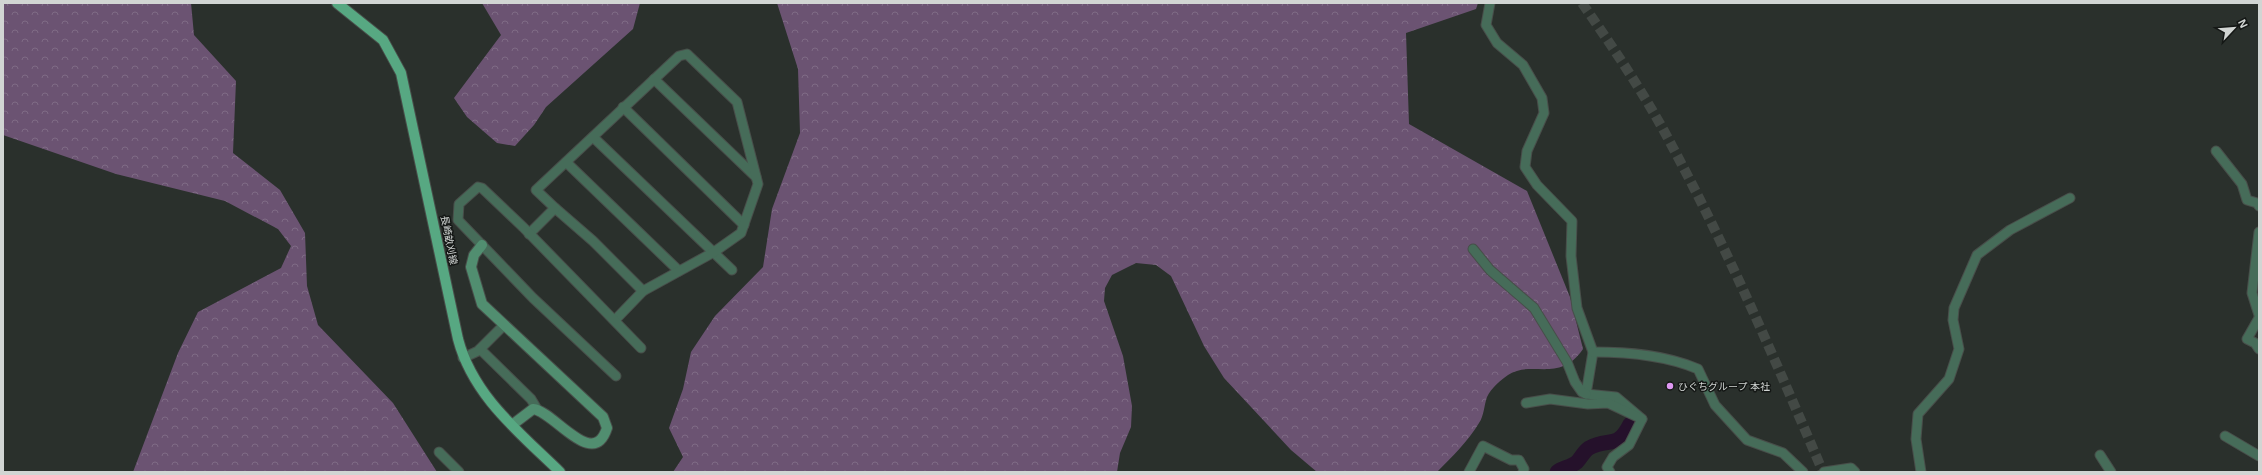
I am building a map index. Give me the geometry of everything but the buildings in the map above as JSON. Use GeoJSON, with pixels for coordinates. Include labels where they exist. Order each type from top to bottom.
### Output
{"type":"FeatureCollection","features":[{"type":"Feature","properties":{"kind":"main road","name":"長崎畝刈線"},"geometry":{"type":"LineString","coordinates":[[337,3],[383,40],[401,73],[463,358],[483,394],[560,472]]}},
{"type":"Feature","properties":{"kind":"street"},"geometry":{"type":"LineString","coordinates":[[1490,3],[1486,26],[1497,43],[1523,64],[1542,98],[1544,113],[1527,151],[1525,167],[1537,185],[1572,221],[1571,256],[1577,308],[1593,352],[1586,394]]}},
{"type":"Feature","properties":{"kind":"street"},"geometry":{"type":"LineString","coordinates":[[615,320],[644,291],[714,252],[741,233],[758,184],[736,102],[687,54],[679,56],[536,190],[593,241],[644,291]]}},
{"type":"Feature","properties":{"kind":"street"},"geometry":{"type":"LineString","coordinates":[[654,79],[757,178]]}},
{"type":"Feature","properties":{"kind":"street"},"geometry":{"type":"LineString","coordinates":[[623,107],[744,224]]}},
{"type":"Feature","properties":{"kind":"street"},"geometry":{"type":"LineString","coordinates":[[593,137],[732,270]]}},
{"type":"Feature","properties":{"kind":"street"},"geometry":{"type":"LineString","coordinates":[[2216,151],[2242,184],[2246,200],[2257,203],[2259,206]]}},
{"type":"Feature","properties":{"kind":"street"},"geometry":{"type":"LineString","coordinates":[[566,162],[680,271]]}},
{"type":"Feature","properties":{"kind":"street"},"geometry":{"type":"LineString","coordinates":[[616,376],[533,298],[458,220],[459,204],[478,187],[482,188],[530,234],[641,348]]}},
{"type":"Feature","properties":{"kind":"street"},"geometry":{"type":"LineString","coordinates":[[1921,472],[1916,438],[1918,414],[1949,379],[1959,349],[1953,320],[1954,308],[1977,255],[2010,230],[2070,198]]}},
{"type":"Feature","properties":{"kind":"street"},"geometry":{"type":"LineString","coordinates":[[530,234],[555,208]]}},
{"type":"Feature","properties":{"kind":"street"},"geometry":{"type":"LineString","coordinates":[[2259,232],[2252,293],[2259,316],[2247,339],[2255,343],[2259,349]]}},
{"type":"Feature","properties":{"kind":"street"},"geometry":{"type":"LineString","coordinates":[[480,349],[531,399],[537,409],[544,412],[580,441],[596,443],[602,440],[607,428],[603,417],[482,304],[471,267],[474,255],[482,246]]}},
{"type":"Feature","properties":{"kind":"street"},"geometry":{"type":"LineString","coordinates":[[1473,250],[1490,270],[1534,308],[1567,362],[1575,382],[1582,392],[1586,394],[1616,397],[1642,419]]}},
{"type":"Feature","properties":{"kind":"street"},"geometry":{"type":"LineString","coordinates":[[463,358],[480,349],[504,324]]}},
{"type":"Feature","properties":{"kind":"street"},"geometry":{"type":"LineString","coordinates":[[1593,352],[1628,352],[1680,361],[1698,369],[1715,405],[1747,440],[1783,452],[1803,472]]}},
{"type":"Feature","properties":{"kind":"street"},"geometry":{"type":"LineString","coordinates":[[1526,403],[1550,399],[1588,404],[1608,403],[1642,419]]}},
{"type":"Feature","properties":{"kind":"street"},"geometry":{"type":"LineString","coordinates":[[512,425],[530,411],[537,409]]}},
{"type":"Feature","properties":{"kind":"street"},"geometry":{"type":"LineString","coordinates":[[1610,472],[1607,467],[1613,457],[1629,444],[1642,419]]}},
{"type":"Feature","properties":{"kind":"street"},"geometry":{"type":"LineString","coordinates":[[2224,436],[2259,456]]}},
{"type":"Feature","properties":{"kind":"street"},"geometry":{"type":"LineString","coordinates":[[1469,472],[1483,446],[1511,460],[1519,460],[1524,469],[1523,472]]}},
{"type":"Feature","properties":{"kind":"street"},"geometry":{"type":"LineString","coordinates":[[439,452],[459,472]]}},
{"type":"Feature","properties":{"kind":"street"},"geometry":{"type":"LineString","coordinates":[[2100,455],[2111,472]]}},
{"type":"Feature","properties":{"kind":"street"},"geometry":{"type":"LineString","coordinates":[[1824,472],[1851,468],[1855,472]]}},
{"type":"Feature","properties":{"kind":"green space"},"geometry":{"type":"Polygon","coordinates":[[[3,3],[191,3],[194,35],[236,81],[233,153],[280,190],[305,233],[307,286],[318,325],[393,403],[437,472],[133,472],[178,353],[198,312],[281,268],[291,246],[278,229],[225,201],[116,174],[3,135],[3,3]]]}},
{"type":"Feature","properties":{"kind":"green space"},"geometry":{"type":"Polygon","coordinates":[[[482,3],[640,3],[633,29],[546,107],[534,125],[515,146],[497,143],[467,117],[454,98],[501,35],[482,3]]]}},
{"type":"Feature","properties":{"kind":"green space"},"geometry":{"type":"Polygon","coordinates":[[[777,3],[1478,3],[1476,9],[1406,33],[1409,124],[1527,191],[1570,297],[1583,349],[1574,360],[1565,366],[1517,371],[1508,375],[1499,382],[1491,390],[1487,397],[1481,420],[1475,430],[1460,449],[1437,472],[1317,472],[1291,450],[1224,378],[1204,346],[1171,276],[1156,265],[1136,263],[1112,275],[1105,288],[1104,301],[1123,356],[1132,406],[1131,427],[1120,453],[1117,472],[673,472],[683,457],[669,428],[683,389],[691,352],[715,316],[763,267],[772,209],[800,133],[798,69],[777,3]]]}},
{"type":"Feature","properties":{"kind":"waterway"},"geometry":{"type":"LineString","coordinates":[[1557,472],[1577,462],[1589,448],[1602,443],[1617,440],[1621,437],[1630,424]]}},
{"type":"Feature","properties":{"kind":"tunnel"},"geometry":{"type":"LineString","coordinates":[[1582,3],[1641,91],[1693,186],[1751,308],[1823,472]]}},
{"type":"Feature","properties":{"kind":"place","name":"ひぐちグループ 本社"},"geometry":{"type":"Point","coordinates":[1670,386]}}]}
